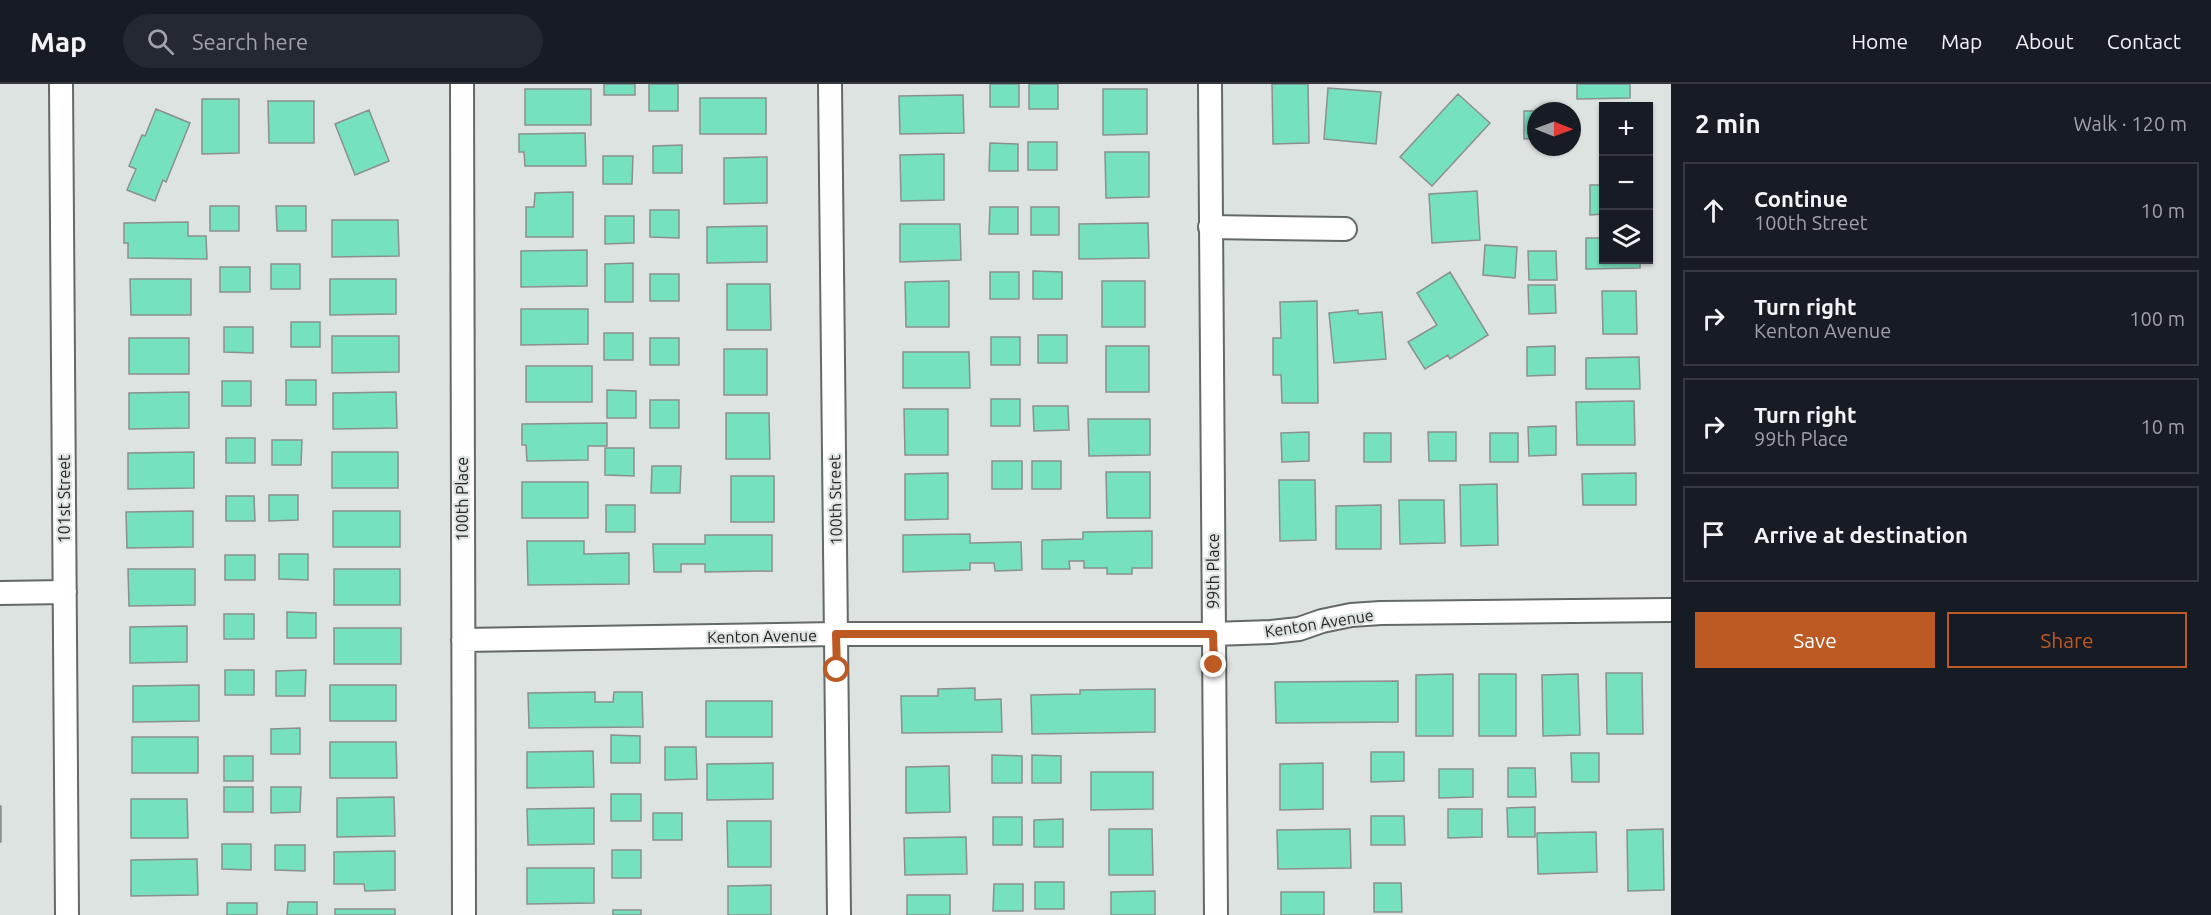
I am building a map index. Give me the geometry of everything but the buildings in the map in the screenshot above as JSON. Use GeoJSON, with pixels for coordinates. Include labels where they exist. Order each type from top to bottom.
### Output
{"type":"FeatureCollection","features":[{"type":"Feature","properties":{"kind":"street","name":"101st Street"},"geometry":{"type":"LineString","coordinates":[[61,84],[67,915]]}},
{"type":"Feature","properties":{"kind":"street","name":"100th Place"},"geometry":{"type":"LineString","coordinates":[[462,84],[464,915]]}},
{"type":"Feature","properties":{"kind":"street","name":"100th Street"},"geometry":{"type":"LineString","coordinates":[[830,84],[839,915]]}},
{"type":"Feature","properties":{"kind":"street","name":"99th Place"},"geometry":{"type":"LineString","coordinates":[[1209,84],[1216,915]]}},
{"type":"Feature","properties":{"kind":"street"},"geometry":{"type":"LineString","coordinates":[[1210,227],[1345,229]]}},
{"type":"Feature","properties":{"kind":"street"},"geometry":{"type":"LineString","coordinates":[[0,593],[65,592]]}},
{"type":"Feature","properties":{"kind":"street","name":"Kenton Avenue"},"geometry":{"type":"LineString","coordinates":[[463,640],[836,634],[1213,634],[1299,629],[1352,615],[1371,613],[1671,610]]}},
{"type":"Feature","properties":{"kind":"route"},"geometry":{"type":"LineString","coordinates":[[837,670],[836,634],[1213,634],[1214,665]]}}]}
